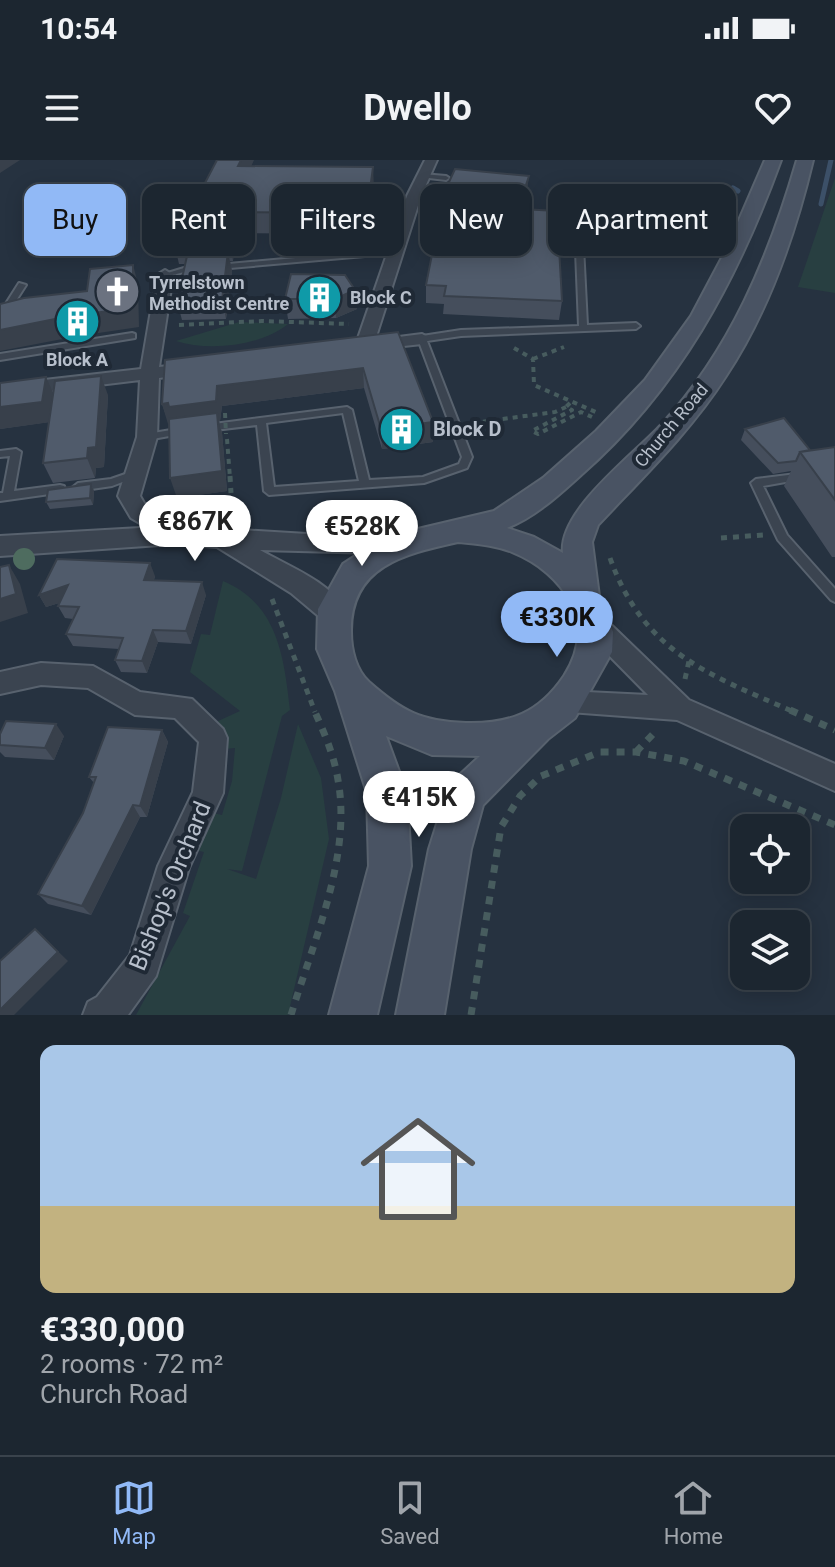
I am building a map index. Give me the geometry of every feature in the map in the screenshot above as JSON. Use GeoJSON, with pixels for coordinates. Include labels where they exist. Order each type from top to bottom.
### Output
{"type":"FeatureCollection","features":[{"type":"Feature","properties":{"kind":"main road"},"geometry":{"type":"LineString","coordinates":[[353,1015],[390,866],[387,793],[352,692],[337,669],[330,644],[332,611],[350,577],[376,553],[412,537],[458,531],[500,520],[528,504],[595,448],[690,337],[736,246],[773,160]]}},
{"type":"Feature","properties":{"kind":"main road","name":"Church Road"},"geometry":{"type":"LineString","coordinates":[[584,594],[577,542],[584,521],[706,386],[743,325],[778,246],[805,160]]}},
{"type":"Feature","properties":{"kind":"main road"},"geometry":{"type":"LineString","coordinates":[[420,1015],[450,849],[466,795],[552,715],[597,650],[597,627],[584,594],[570,576],[536,549],[488,533],[458,531]]}},
{"type":"Feature","properties":{"kind":"main road"},"geometry":{"type":"LineString","coordinates":[[352,692],[387,721],[434,739],[475,742],[509,738],[552,715]]}},
{"type":"Feature","properties":{"kind":"street"},"geometry":{"type":"LineString","coordinates":[[404,228],[422,176],[431,160]]}},
{"type":"Feature","properties":{"kind":"street"},"geometry":{"type":"LineString","coordinates":[[394,256],[371,325],[356,348],[422,339]]}},
{"type":"Feature","properties":{"kind":"street"},"geometry":{"type":"LineString","coordinates":[[165,275],[150,373],[147,437],[129,496],[139,513],[175,535]]}},
{"type":"Feature","properties":{"kind":"street"},"geometry":{"type":"LineString","coordinates":[[0,391],[214,366]]}},
{"type":"Feature","properties":{"kind":"street"},"geometry":{"type":"LineString","coordinates":[[0,546],[175,535],[222,541],[321,544],[412,537]]}},
{"type":"Feature","properties":{"kind":"street"},"geometry":{"type":"LineString","coordinates":[[222,541],[301,586],[332,611]]}},
{"type":"Feature","properties":{"kind":"street"},"geometry":{"type":"LineString","coordinates":[[597,627],[679,708],[835,778]]}},
{"type":"Feature","properties":{"kind":"street","name":"Bishop's Orchard"},"geometry":{"type":"LineString","coordinates":[[0,683],[41,674],[93,677],[135,703],[182,707],[213,738],[208,793],[174,866],[144,964],[110,1010],[101,1015]]}},
{"type":"Feature","properties":{"kind":"street"},"geometry":{"type":"LineString","coordinates":[[552,715],[679,708]]}},
{"type":"Feature","properties":{"kind":"lane"},"geometry":{"type":"LineString","coordinates":[[422,176],[446,178]]}},
{"type":"Feature","properties":{"kind":"lane"},"geometry":{"type":"LineString","coordinates":[[165,275],[184,270],[340,256]]}},
{"type":"Feature","properties":{"kind":"lane"},"geometry":{"type":"LineString","coordinates":[[579,256],[583,328]]}},
{"type":"Feature","properties":{"kind":"lane"},"geometry":{"type":"LineString","coordinates":[[0,319],[22,285]]}},
{"type":"Feature","properties":{"kind":"lane"},"geometry":{"type":"LineString","coordinates":[[261,421],[269,491],[424,480],[463,466],[467,457],[422,339],[506,331],[636,326]]}},
{"type":"Feature","properties":{"kind":"lane"},"geometry":{"type":"LineString","coordinates":[[0,351],[0,358],[132,336]]}},
{"type":"Feature","properties":{"kind":"lane"},"geometry":{"type":"LineString","coordinates":[[147,437],[347,410],[365,484]]}},
{"type":"Feature","properties":{"kind":"lane"},"geometry":{"type":"LineString","coordinates":[[0,454],[16,452],[4,497],[112,482],[137,473]]}},
{"type":"Feature","properties":{"kind":"lane"},"geometry":{"type":"LineString","coordinates":[[812,475],[756,483],[781,533],[835,597]]}},
{"type":"Feature","properties":{"kind":"path"},"geometry":{"type":"LineString","coordinates":[[156,326],[262,321],[371,325]]}},
{"type":"Feature","properties":{"kind":"path"},"geometry":{"type":"LineString","coordinates":[[506,331],[514,349],[533,359],[534,385],[586,409]]}},
{"type":"Feature","properties":{"kind":"path"},"geometry":{"type":"LineString","coordinates":[[457,425],[555,412],[571,402]]}},
{"type":"Feature","properties":{"kind":"path"},"geometry":{"type":"LineString","coordinates":[[224,403],[231,493]]}},
{"type":"Feature","properties":{"kind":"path"},"geometry":{"type":"LineString","coordinates":[[566,407],[572,410],[532,431],[538,434],[581,412],[595,419]]}},
{"type":"Feature","properties":{"kind":"path"},"geometry":{"type":"LineString","coordinates":[[585,429],[605,410]]}},
{"type":"Feature","properties":{"kind":"path"},"geometry":{"type":"LineString","coordinates":[[721,538],[781,533]]}},
{"type":"Feature","properties":{"kind":"path"},"geometry":{"type":"LineString","coordinates":[[268,592],[287,623],[300,677],[335,765],[340,796],[324,902],[291,1015]]}},
{"type":"Feature","properties":{"kind":"path"},"geometry":{"type":"LineString","coordinates":[[689,661],[835,730]]}},
{"type":"Feature","properties":{"kind":"path"},"geometry":{"type":"LineString","coordinates":[[471,1015],[501,827],[520,796],[541,776],[600,752],[636,752],[684,761],[835,825]]}},
{"type":"Feature","properties":{"kind":"green space"},"geometry":{"type":"Polygon","coordinates":[[[835,178],[835,293],[798,287],[835,178]]]}},
{"type":"Feature","properties":{"kind":"green space"},"geometry":{"type":"Polygon","coordinates":[[[239,322],[288,324],[264,337],[234,345],[204,346],[176,341],[239,322]]]}},
{"type":"Feature","properties":{"kind":"green space"},"geometry":{"type":"Polygon","coordinates":[[[223,581],[256,603],[267,618],[281,652],[290,710],[282,716],[242,871],[227,869],[256,879],[281,798],[298,724],[321,778],[329,839],[288,1015],[136,1015],[190,916],[183,913],[204,852],[190,849],[209,812],[222,815],[232,781],[235,748],[224,749],[216,722],[240,711],[190,672],[201,634],[210,635],[223,581]]]}},
{"type":"Feature","properties":{"kind":"building"},"geometry":{"type":"Polygon","coordinates":[[[217,160],[241,160],[238,166],[373,167],[371,184],[271,184],[271,212],[255,212],[255,184],[204,184],[217,160]]]}},
{"type":"Feature","properties":{"kind":"building"},"geometry":{"type":"Polygon","coordinates":[[[455,169],[529,176],[526,184],[448,184],[455,169]]]}},
{"type":"Feature","properties":{"kind":"building"},"geometry":{"type":"Polygon","coordinates":[[[532,210],[548,210],[548,256],[560,256],[562,301],[444,296],[446,286],[426,285],[432,256],[532,256],[532,210]]]}},
{"type":"Feature","properties":{"kind":"building"},"geometry":{"type":"Polygon","coordinates":[[[187,256],[228,256],[222,300],[177,301],[187,256]]]}},
{"type":"Feature","properties":{"kind":"building"},"geometry":{"type":"Polygon","coordinates":[[[133,265],[133,308],[0,330],[0,304],[87,291],[90,269],[133,265]]]}},
{"type":"Feature","properties":{"kind":"building"},"geometry":{"type":"Polygon","coordinates":[[[291,274],[345,275],[355,290],[335,299],[285,299],[291,274]]]}},
{"type":"Feature","properties":{"kind":"building"},"geometry":{"type":"Polygon","coordinates":[[[398,332],[433,422],[381,429],[363,368],[217,386],[216,401],[169,407],[168,403],[162,404],[165,360],[398,332]]]}},
{"type":"Feature","properties":{"kind":"building"},"geometry":{"type":"Polygon","coordinates":[[[101,376],[96,447],[88,448],[87,458],[43,463],[55,381],[101,376]]]}},
{"type":"Feature","properties":{"kind":"building"},"geometry":{"type":"Polygon","coordinates":[[[46,377],[42,402],[0,407],[0,383],[46,377]]]}},
{"type":"Feature","properties":{"kind":"building"},"geometry":{"type":"Polygon","coordinates":[[[217,413],[222,471],[170,478],[169,419],[217,413]]]}},
{"type":"Feature","properties":{"kind":"building"},"geometry":{"type":"Polygon","coordinates":[[[784,418],[810,450],[800,452],[796,461],[778,463],[745,429],[784,418]]]}},
{"type":"Feature","properties":{"kind":"building"},"geometry":{"type":"Polygon","coordinates":[[[835,447],[835,500],[800,452],[835,447]]]}},
{"type":"Feature","properties":{"kind":"building"},"geometry":{"type":"Polygon","coordinates":[[[91,484],[90,498],[46,502],[48,490],[91,484]]]}},
{"type":"Feature","properties":{"kind":"building"},"geometry":{"type":"Polygon","coordinates":[[[57,559],[150,563],[144,580],[202,582],[186,631],[153,630],[142,661],[115,660],[123,638],[66,634],[79,607],[58,606],[68,585],[39,595],[57,559]]]}},
{"type":"Feature","properties":{"kind":"building"},"geometry":{"type":"Polygon","coordinates":[[[9,565],[16,594],[0,599],[0,567],[9,565]]]}},
{"type":"Feature","properties":{"kind":"building"},"geometry":{"type":"Polygon","coordinates":[[[6,721],[56,724],[45,748],[0,745],[0,734],[6,721]]]}},
{"type":"Feature","properties":{"kind":"building"},"geometry":{"type":"Polygon","coordinates":[[[108,727],[162,730],[140,806],[133,805],[82,906],[38,894],[83,813],[96,777],[89,777],[108,727]]]}},
{"type":"Feature","properties":{"kind":"building"},"geometry":{"type":"Polygon","coordinates":[[[35,929],[58,952],[0,1010],[0,961],[35,929]]]}},
{"type":"Feature","properties":{"kind":"waterway"},"geometry":{"type":"LineString","coordinates":[[821,204],[831,160]]}},
{"type":"Feature","properties":{"kind":"place","name":"Tyrrelstown Methodist Centre"},"geometry":{"type":"Point","coordinates":[118,292]}},
{"type":"Feature","properties":{"kind":"place","name":"Block C"},"geometry":{"type":"Point","coordinates":[319,297]}},
{"type":"Feature","properties":{"kind":"place","name":"Block A"},"geometry":{"type":"Point","coordinates":[77,321]}},
{"type":"Feature","properties":{"kind":"place","name":"Block D"},"geometry":{"type":"Point","coordinates":[402,429]}}]}
